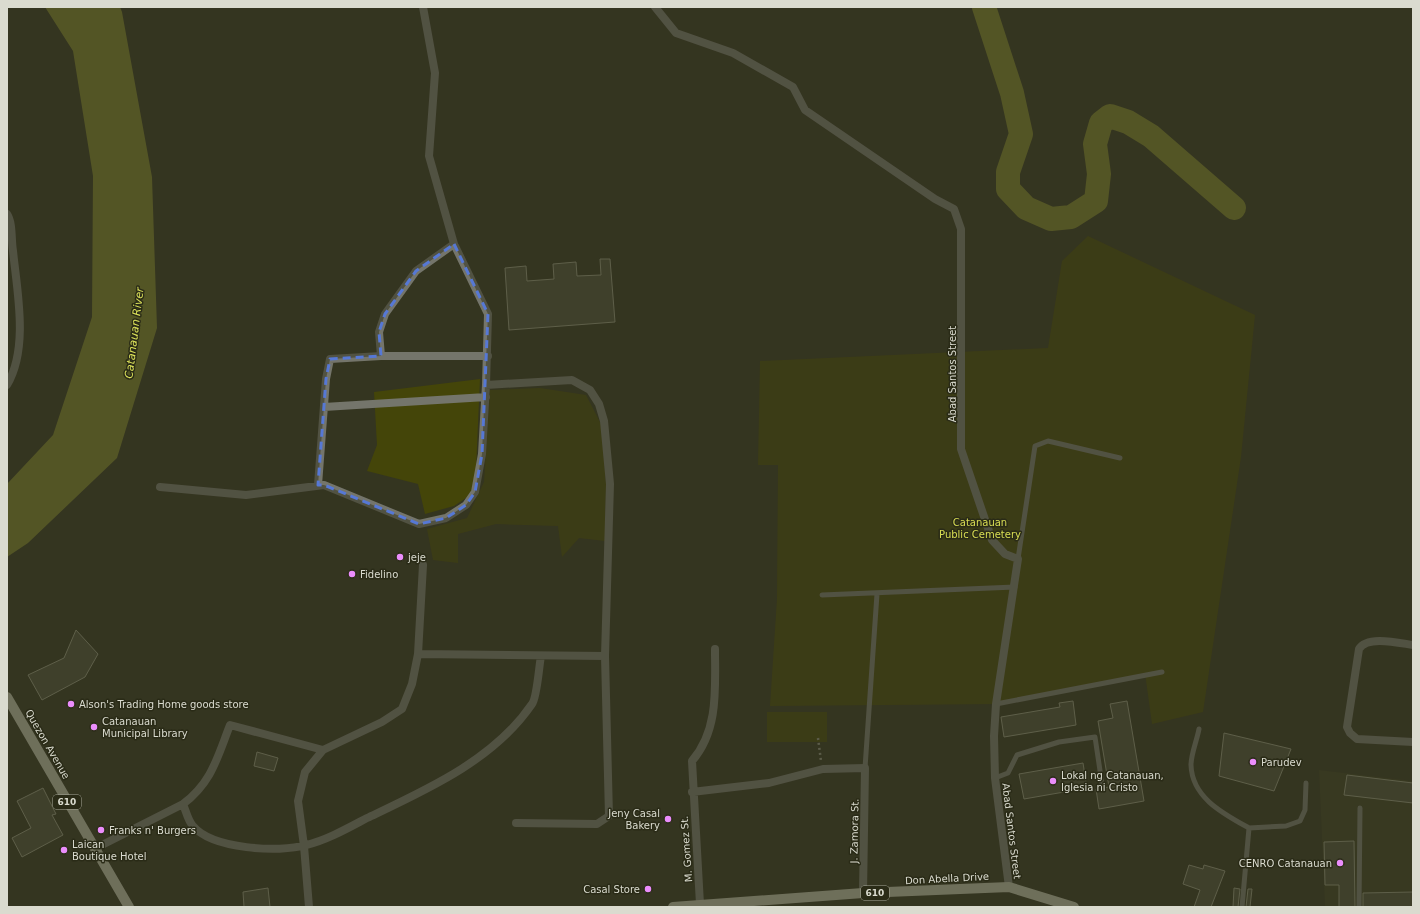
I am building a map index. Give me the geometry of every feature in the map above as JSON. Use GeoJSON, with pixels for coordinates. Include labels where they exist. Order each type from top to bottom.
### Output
{"type":"FeatureCollection","features":[{"type":"Feature","properties":{"kind":"main road","name":"Quezon Avenue"},"geometry":{"type":"LineString","coordinates":[[7,696],[94,849],[129,907]]}},
{"type":"Feature","properties":{"kind":"main road","name":"Don Abella Drive"},"geometry":{"type":"LineString","coordinates":[[674,907],[863,893],[1009,887],[1074,907]]}},
{"type":"Feature","properties":{"kind":"street"},"geometry":{"type":"LineString","coordinates":[[160,487],[246,495],[324,485],[419,524],[446,518],[466,505],[475,492],[482,454],[488,356],[488,314],[454,244],[429,156],[436,73],[423,7]]}},
{"type":"Feature","properties":{"kind":"street","name":"Abad Santos Street"},"geometry":{"type":"LineString","coordinates":[[655,7],[676,33],[733,53],[793,87],[805,110],[935,199],[954,209],[961,229],[961,449],[992,540],[1005,554],[1018,559],[996,704],[995,778],[1009,887]]}},
{"type":"Feature","properties":{"kind":"street"},"geometry":{"type":"LineString","coordinates":[[7,214],[16,284],[19,324],[18,352],[14,374],[7,385]]}},
{"type":"Feature","properties":{"kind":"street"},"geometry":{"type":"LineString","coordinates":[[381,356],[379,332],[385,314],[416,272],[454,244]]}},
{"type":"Feature","properties":{"kind":"street"},"geometry":{"type":"LineString","coordinates":[[318,485],[324,407],[330,359],[381,356],[488,356]]}},
{"type":"Feature","properties":{"kind":"street"},"geometry":{"type":"LineString","coordinates":[[486,385],[572,380],[590,390],[599,404],[604,421],[610,484],[605,656],[609,816],[597,824],[516,823]]}},
{"type":"Feature","properties":{"kind":"street"},"geometry":{"type":"LineString","coordinates":[[324,407],[486,397]]}},
{"type":"Feature","properties":{"kind":"street"},"geometry":{"type":"LineString","coordinates":[[309,907],[304,846],[298,801],[305,772],[323,750],[382,722],[402,709],[412,684],[418,654],[423,565]]}},
{"type":"Feature","properties":{"kind":"street"},"geometry":{"type":"LineString","coordinates":[[1413,645],[1370,640],[1362,644],[1358,656],[1347,727],[1353,737],[1357,739],[1413,742]]}},
{"type":"Feature","properties":{"kind":"street","name":"M. Gomez St."},"geometry":{"type":"LineString","coordinates":[[700,904],[692,792],[692,761],[700,751],[709,734],[715,704],[715,649]]}},
{"type":"Feature","properties":{"kind":"street"},"geometry":{"type":"LineString","coordinates":[[418,654],[605,656]]}},
{"type":"Feature","properties":{"kind":"street"},"geometry":{"type":"LineString","coordinates":[[183,804],[193,826],[207,837],[231,844],[269,848],[304,846],[401,802],[479,758],[507,734],[534,703],[541,656]]}},
{"type":"Feature","properties":{"kind":"street"},"geometry":{"type":"LineString","coordinates":[[94,849],[183,804],[194,796],[208,779],[230,725],[323,750]]}},
{"type":"Feature","properties":{"kind":"street"},"geometry":{"type":"LineString","coordinates":[[692,792],[769,783],[823,769],[865,768]]}},
{"type":"Feature","properties":{"kind":"street","name":"J. Zamora St."},"geometry":{"type":"LineString","coordinates":[[863,893],[865,768]]}},
{"type":"Feature","properties":{"kind":"lane"},"geometry":{"type":"LineString","coordinates":[[1018,559],[1035,446],[1048,441],[1120,458]]}},
{"type":"Feature","properties":{"kind":"lane"},"geometry":{"type":"LineString","coordinates":[[822,595],[876,594],[1014,587]]}},
{"type":"Feature","properties":{"kind":"lane"},"geometry":{"type":"LineString","coordinates":[[865,768],[876,594]]}},
{"type":"Feature","properties":{"kind":"lane"},"geometry":{"type":"LineString","coordinates":[[996,704],[1162,672]]}},
{"type":"Feature","properties":{"kind":"lane"},"geometry":{"type":"LineString","coordinates":[[1199,729],[1191,764],[1192,777],[1212,806],[1249,828],[1286,826],[1300,821],[1305,810],[1306,782]]}},
{"type":"Feature","properties":{"kind":"lane"},"geometry":{"type":"LineString","coordinates":[[995,778],[1008,773],[1017,755],[1059,742],[1095,737],[1102,784]]}},
{"type":"Feature","properties":{"kind":"lane"},"geometry":{"type":"LineString","coordinates":[[1359,907],[1360,808]]}},
{"type":"Feature","properties":{"kind":"lane"},"geometry":{"type":"LineString","coordinates":[[1242,907],[1249,828]]}},
{"type":"Feature","properties":{"kind":"path"},"geometry":{"type":"LineString","coordinates":[[818,738],[823,769]]}},
{"type":"Feature","properties":{"kind":"highlighted area"},"geometry":{"type":"Polygon","coordinates":[[[454,244],[488,314],[482,454],[475,492],[466,505],[446,518],[419,524],[324,485],[318,485],[326,379],[330,359],[381,356],[379,332],[385,314],[416,271],[454,244]]]}},
{"type":"Feature","properties":{"kind":"shaded area"},"geometry":{"type":"Polygon","coordinates":[[[1319,770],[1413,781],[1413,907],[1325,907],[1319,770]]]}},
{"type":"Feature","properties":{"kind":"green space","name":"Catanauan Public Cemetery"},"geometry":{"type":"Polygon","coordinates":[[[1088,236],[1255,315],[1241,457],[1203,712],[1152,724],[1145,673],[1000,704],[770,706],[777,599],[778,465],[758,465],[760,361],[1048,348],[1062,261],[1088,236]]]}},
{"type":"Feature","properties":{"kind":"green space"},"geometry":{"type":"Polygon","coordinates":[[[480,379],[475,492],[454,506],[425,514],[418,484],[367,471],[377,445],[374,392],[480,379]]]}},
{"type":"Feature","properties":{"kind":"green space"},"geometry":{"type":"Polygon","coordinates":[[[540,388],[586,395],[601,424],[606,484],[605,541],[579,538],[562,557],[558,526],[496,524],[458,534],[458,563],[433,560],[427,529],[467,518],[484,482],[490,390],[540,388]]]}},
{"type":"Feature","properties":{"kind":"green space"},"geometry":{"type":"Polygon","coordinates":[[[767,712],[827,712],[827,742],[767,742],[767,712]]]}},
{"type":"Feature","properties":{"kind":"water","name":"Catanauan River"},"geometry":{"type":"Polygon","coordinates":[[[45,7],[120,7],[122,12],[152,177],[157,328],[117,458],[28,543],[7,557],[7,484],[53,435],[92,317],[93,176],[73,51],[45,7]]]}},
{"type":"Feature","properties":{"kind":"building"},"geometry":{"type":"Polygon","coordinates":[[[600,259],[610,259],[615,322],[509,330],[505,268],[526,266],[527,281],[554,279],[553,264],[576,262],[577,276],[601,275],[600,259]]]}},
{"type":"Feature","properties":{"kind":"building"},"geometry":{"type":"Polygon","coordinates":[[[76,630],[98,654],[85,677],[42,700],[28,675],[64,658],[76,630]]]}},
{"type":"Feature","properties":{"kind":"building"},"geometry":{"type":"Polygon","coordinates":[[[1073,701],[1076,725],[1004,737],[1001,717],[1060,707],[1059,703],[1073,701]]]}},
{"type":"Feature","properties":{"kind":"building"},"geometry":{"type":"Polygon","coordinates":[[[1127,701],[1144,801],[1099,809],[1096,789],[1109,787],[1098,721],[1113,718],[1110,704],[1127,701]]]}},
{"type":"Feature","properties":{"kind":"building","name":"Parudev"},"geometry":{"type":"Polygon","coordinates":[[[1224,733],[1291,749],[1274,791],[1219,776],[1224,733]]]}},
{"type":"Feature","properties":{"kind":"building"},"geometry":{"type":"Polygon","coordinates":[[[257,752],[278,758],[274,771],[254,766],[257,752]]]}},
{"type":"Feature","properties":{"kind":"building","name":"Lokal ng Catanauan, Iglesia ni Cristo"},"geometry":{"type":"Polygon","coordinates":[[[1083,763],[1087,788],[1024,799],[1019,774],[1083,763]]]}},
{"type":"Feature","properties":{"kind":"building"},"geometry":{"type":"Polygon","coordinates":[[[1347,775],[1413,783],[1413,803],[1344,795],[1347,775]]]}},
{"type":"Feature","properties":{"kind":"building"},"geometry":{"type":"Polygon","coordinates":[[[43,788],[56,814],[52,815],[63,835],[22,857],[12,838],[31,828],[17,801],[43,788]]]}},
{"type":"Feature","properties":{"kind":"building","name":"CENRO Catanauan"},"geometry":{"type":"Polygon","coordinates":[[[1354,841],[1355,907],[1339,907],[1339,885],[1325,885],[1324,842],[1354,841]]]}},
{"type":"Feature","properties":{"kind":"building"},"geometry":{"type":"Polygon","coordinates":[[[1189,865],[1203,869],[1204,865],[1225,871],[1211,907],[1194,907],[1200,890],[1183,884],[1189,865]]]}},
{"type":"Feature","properties":{"kind":"building"},"geometry":{"type":"Polygon","coordinates":[[[268,888],[270,907],[244,907],[243,892],[268,888]]]}},
{"type":"Feature","properties":{"kind":"building"},"geometry":{"type":"Polygon","coordinates":[[[1234,888],[1240,889],[1238,907],[1233,907],[1234,888]]]}},
{"type":"Feature","properties":{"kind":"building"},"geometry":{"type":"Polygon","coordinates":[[[1248,889],[1252,889],[1250,907],[1246,907],[1248,889]]]}},
{"type":"Feature","properties":{"kind":"building"},"geometry":{"type":"Polygon","coordinates":[[[1413,892],[1413,907],[1363,907],[1363,893],[1413,892]]]}},
{"type":"Feature","properties":{"kind":"waterway"},"geometry":{"type":"LineString","coordinates":[[984,7],[1012,93],[1021,134],[1008,172],[1008,189],[1026,208],[1051,219],[1071,217],[1096,201],[1099,174],[1095,144],[1101,123],[1110,116],[1128,122],[1151,136],[1234,208]]}},
{"type":"Feature","properties":{"kind":"place","name":"jeje"},"geometry":{"type":"Point","coordinates":[400,557]}},
{"type":"Feature","properties":{"kind":"place","name":"Fidelino"},"geometry":{"type":"Point","coordinates":[352,574]}},
{"type":"Feature","properties":{"kind":"place","name":"Alson's Trading Home goods store"},"geometry":{"type":"Point","coordinates":[71,704]}},
{"type":"Feature","properties":{"kind":"place","name":"Catanauan Municipal Library"},"geometry":{"type":"Point","coordinates":[94,727]}},
{"type":"Feature","properties":{"kind":"place","name":"Parudev"},"geometry":{"type":"Point","coordinates":[1253,762]}},
{"type":"Feature","properties":{"kind":"place","name":"Lokal ng Catanauan, Iglesia ni Cristo"},"geometry":{"type":"Point","coordinates":[1053,781]}},
{"type":"Feature","properties":{"kind":"place","name":"Jeny Casal Bakery"},"geometry":{"type":"Point","coordinates":[668,819]}},
{"type":"Feature","properties":{"kind":"place","name":"Franks n' Burgers"},"geometry":{"type":"Point","coordinates":[101,830]}},
{"type":"Feature","properties":{"kind":"place","name":"Laican Boutique Hotel"},"geometry":{"type":"Point","coordinates":[64,850]}},
{"type":"Feature","properties":{"kind":"place","name":"CENRO Catanauan"},"geometry":{"type":"Point","coordinates":[1340,863]}},
{"type":"Feature","properties":{"kind":"place","name":"Casal Store"},"geometry":{"type":"Point","coordinates":[648,889]}}]}
